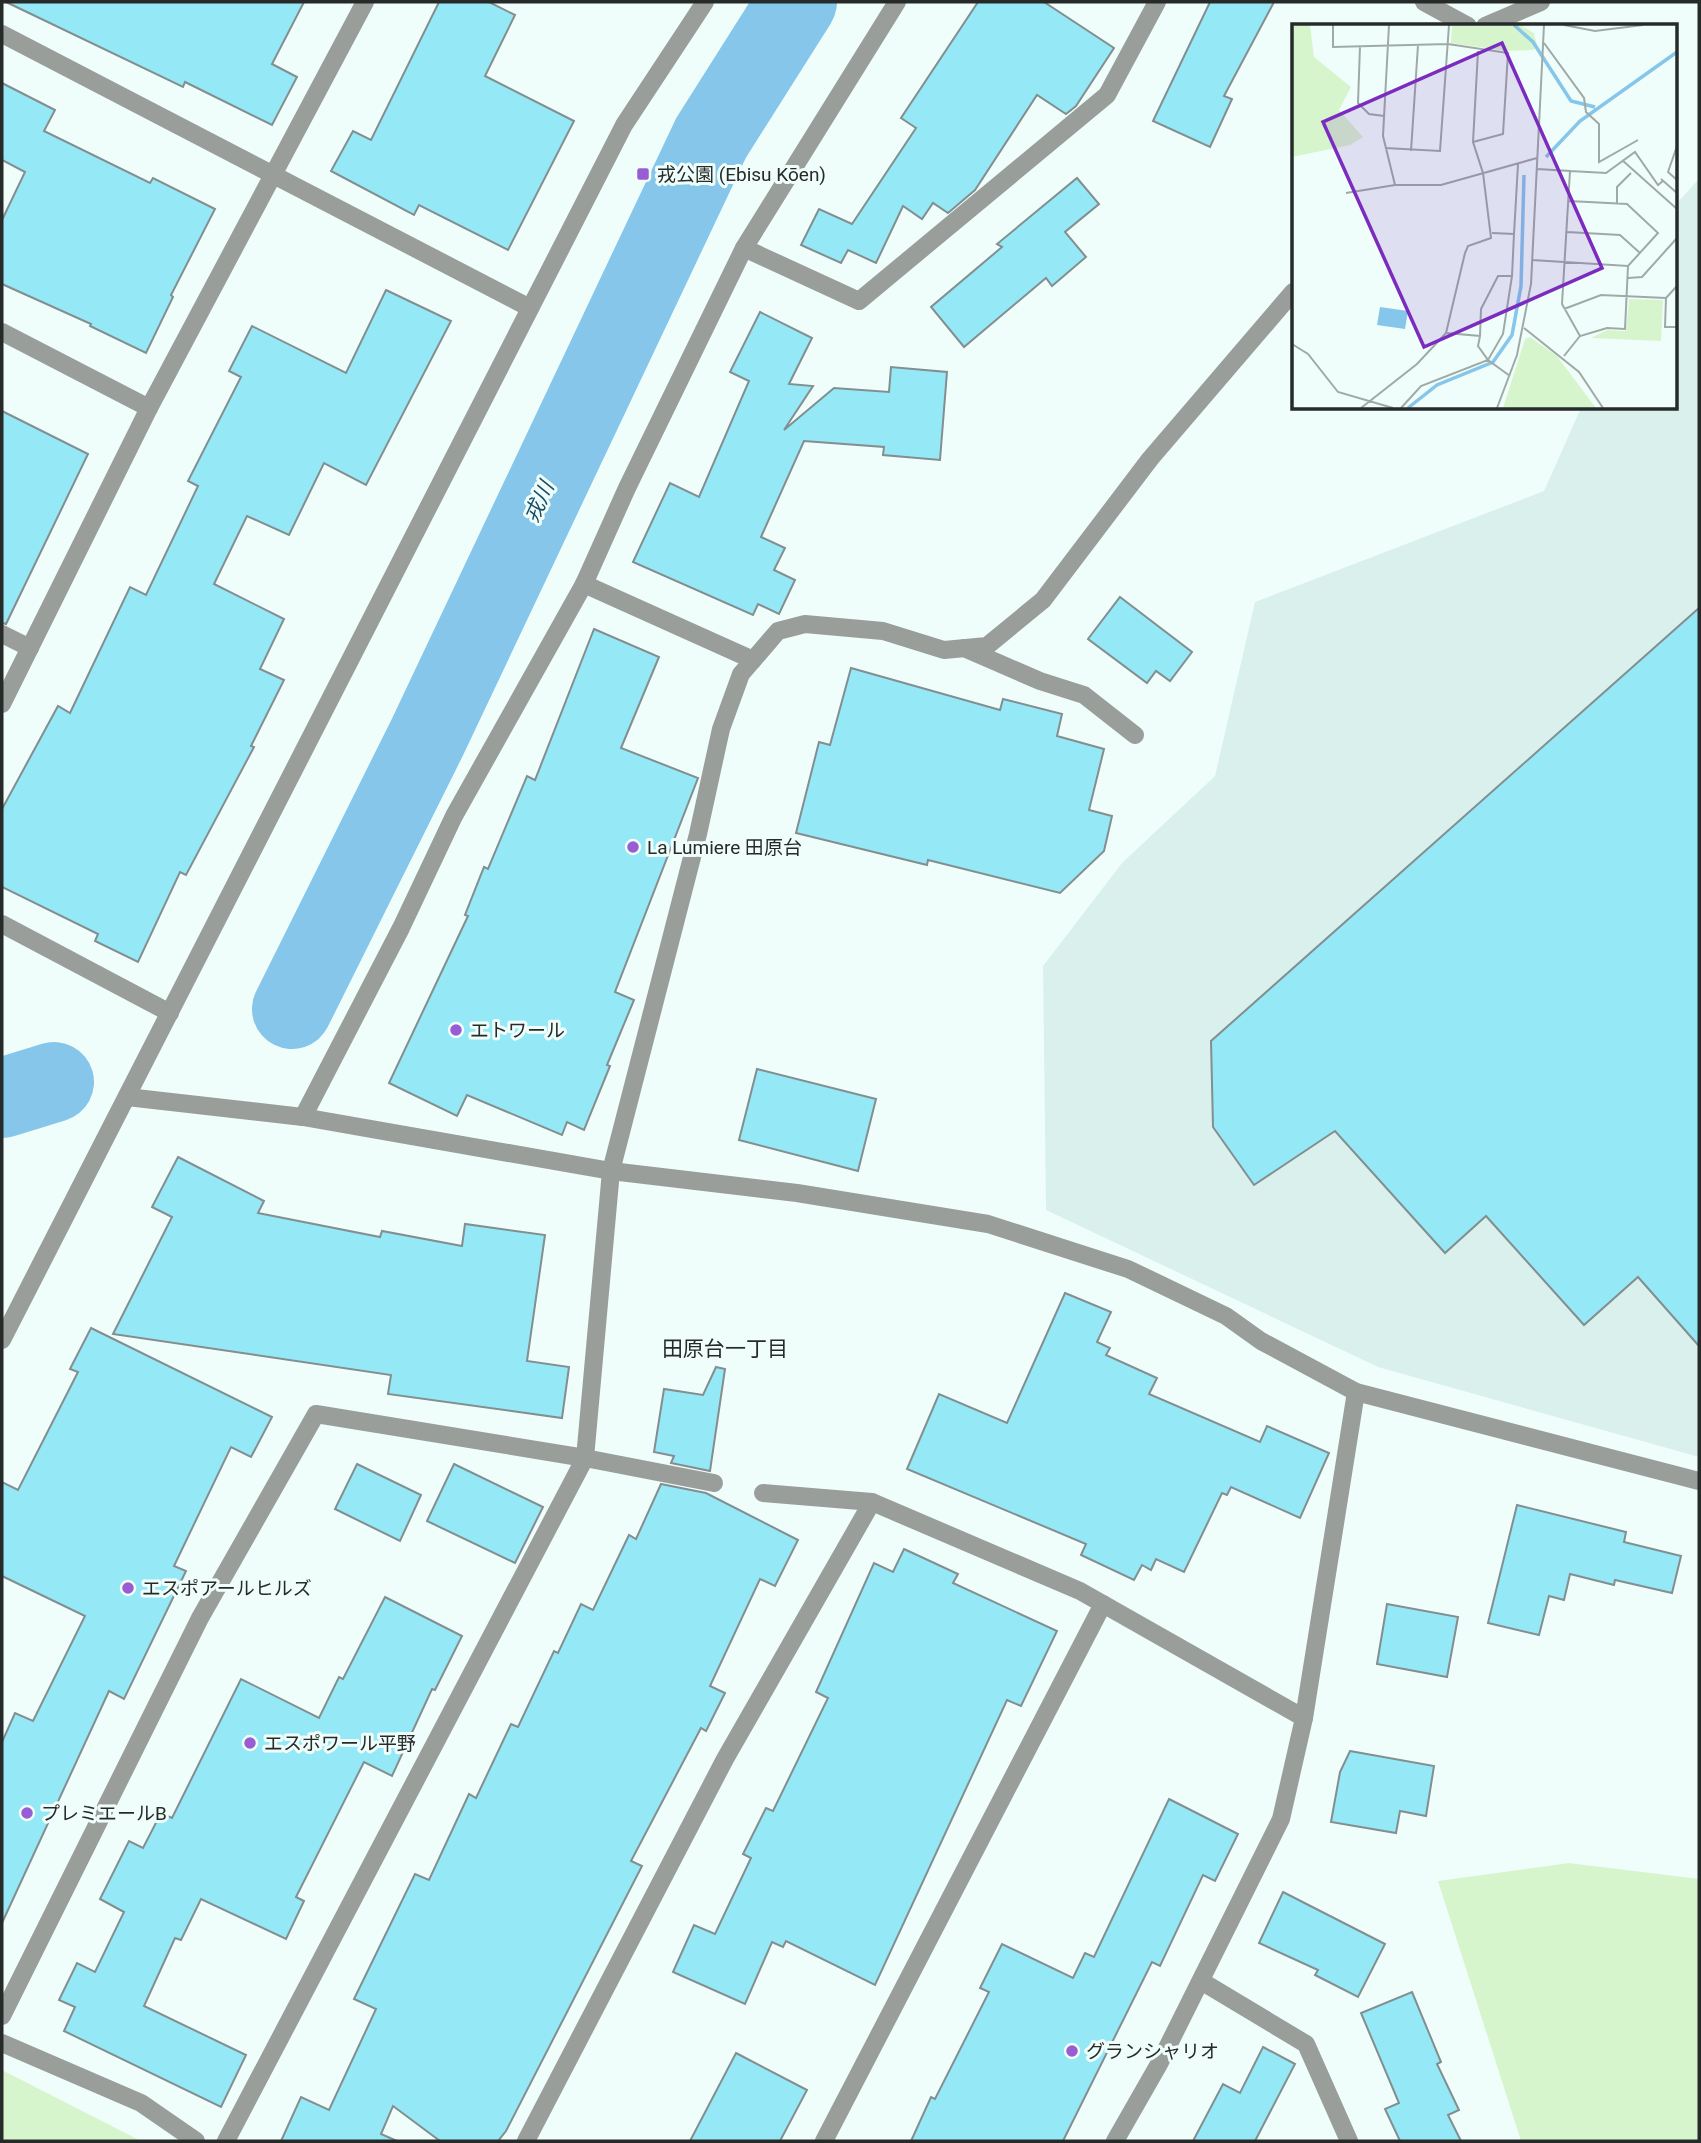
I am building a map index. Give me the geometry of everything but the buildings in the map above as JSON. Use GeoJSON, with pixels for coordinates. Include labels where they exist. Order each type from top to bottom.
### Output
{"type":"FeatureCollection","features":[{"type":"Feature","properties":{"kind":"street"},"geometry":{"type":"LineString","coordinates":[[2,704],[149,408],[365,2]]}},
{"type":"Feature","properties":{"kind":"street"},"geometry":{"type":"LineString","coordinates":[[2,1340],[624,125],[705,2]]}},
{"type":"Feature","properties":{"kind":"street"},"geometry":{"type":"LineString","coordinates":[[303,1117],[401,928],[454,816],[584,584],[627,488],[744,248],[897,2]]}},
{"type":"Feature","properties":{"kind":"street"},"geometry":{"type":"LineString","coordinates":[[744,248],[859,301],[1107,95],[1157,2]]}},
{"type":"Feature","properties":{"kind":"street"},"geometry":{"type":"LineString","coordinates":[[1424,2],[1464,24]]}},
{"type":"Feature","properties":{"kind":"street"},"geometry":{"type":"LineString","coordinates":[[1490,24],[1541,2]]}},
{"type":"Feature","properties":{"kind":"street"},"geometry":{"type":"LineString","coordinates":[[2,34],[530,308]]}},
{"type":"Feature","properties":{"kind":"street"},"geometry":{"type":"LineString","coordinates":[[226,2141],[585,1458],[611,1171],[694,847],[721,729],[741,674],[778,631],[805,624],[883,631],[944,650],[987,646],[1043,600],[1150,459],[1292,293]]}},
{"type":"Feature","properties":{"kind":"street"},"geometry":{"type":"LineString","coordinates":[[2,332],[149,408]]}},
{"type":"Feature","properties":{"kind":"street"},"geometry":{"type":"LineString","coordinates":[[584,584],[753,660]]}},
{"type":"Feature","properties":{"kind":"street"},"geometry":{"type":"LineString","coordinates":[[2,634],[30,648]]}},
{"type":"Feature","properties":{"kind":"street"},"geometry":{"type":"LineString","coordinates":[[964,648],[1040,681],[1084,695],[1135,735]]}},
{"type":"Feature","properties":{"kind":"street"},"geometry":{"type":"LineString","coordinates":[[2,924],[170,1013]]}},
{"type":"Feature","properties":{"kind":"street"},"geometry":{"type":"LineString","coordinates":[[127,1097],[303,1117],[611,1171],[797,1193],[988,1224],[1128,1269],[1226,1316],[1261,1341],[1356,1392],[1699,1481]]}},
{"type":"Feature","properties":{"kind":"street"},"geometry":{"type":"LineString","coordinates":[[1115,2141],[1201,1981],[1281,1819],[1304,1718],[1356,1392]]}},
{"type":"Feature","properties":{"kind":"street"},"geometry":{"type":"LineString","coordinates":[[2,2016],[200,1618],[316,1415],[585,1458],[714,1483]]}},
{"type":"Feature","properties":{"kind":"street"},"geometry":{"type":"LineString","coordinates":[[763,1493],[872,1502],[1080,1591],[1304,1718]]}},
{"type":"Feature","properties":{"kind":"street"},"geometry":{"type":"LineString","coordinates":[[526,2141],[725,1759],[872,1502]]}},
{"type":"Feature","properties":{"kind":"street"},"geometry":{"type":"LineString","coordinates":[[824,2141],[1103,1604]]}},
{"type":"Feature","properties":{"kind":"street"},"geometry":{"type":"LineString","coordinates":[[1201,1981],[1306,2044],[1349,2141]]}},
{"type":"Feature","properties":{"kind":"street"},"geometry":{"type":"LineString","coordinates":[[2,2043],[141,2103],[196,2141]]}},
{"type":"Feature","properties":{"kind":"shaded area"},"geometry":{"type":"Polygon","coordinates":[[[1699,179],[1699,1457],[1378,1367],[1046,1210],[1043,966],[1122,863],[1215,776],[1255,602],[1544,491],[1580,410],[1676,410],[1676,204],[1699,179]]]}},
{"type":"Feature","properties":{"kind":"green space"},"geometry":{"type":"Polygon","coordinates":[[[1569,1863],[1699,1879],[1699,2141],[1521,2141],[1438,1881],[1569,1863]]]}},
{"type":"Feature","properties":{"kind":"green space"},"geometry":{"type":"Polygon","coordinates":[[[2,2070],[141,2141],[2,2141],[2,2070]]]}},
{"type":"Feature","properties":{"kind":"waterway","name":"戎川"},"geometry":{"type":"LineString","coordinates":[[292,1009],[427,738],[711,138],[797,2]]}},
{"type":"Feature","properties":{"kind":"waterway","name":"戎川"},"geometry":{"type":"LineString","coordinates":[[2,1098],[54,1082]]}},
{"type":"Feature","properties":{"kind":"place","name":"戎公園 (Ebisu Kōen)"},"geometry":{"type":"Point","coordinates":[643,174]}},
{"type":"Feature","properties":{"kind":"place","name":"La Lumiere 田原台"},"geometry":{"type":"Point","coordinates":[633,847]}},
{"type":"Feature","properties":{"kind":"place","name":"エトワール"},"geometry":{"type":"Point","coordinates":[456,1030]}},
{"type":"Feature","properties":{"kind":"place","name":"エスポアールヒルズ"},"geometry":{"type":"Point","coordinates":[128,1588]}},
{"type":"Feature","properties":{"kind":"place","name":"エスポワール平野"},"geometry":{"type":"Point","coordinates":[250,1743]}},
{"type":"Feature","properties":{"kind":"place","name":"プレミエールB"},"geometry":{"type":"Point","coordinates":[27,1813]}},
{"type":"Feature","properties":{"kind":"place","name":"グランシャリオ"},"geometry":{"type":"Point","coordinates":[1072,2051]}},
{"type":"Feature","properties":{"kind":"district","name":"田原台一丁目"},"geometry":{"type":"Point","coordinates":[725,1349]}}]}
